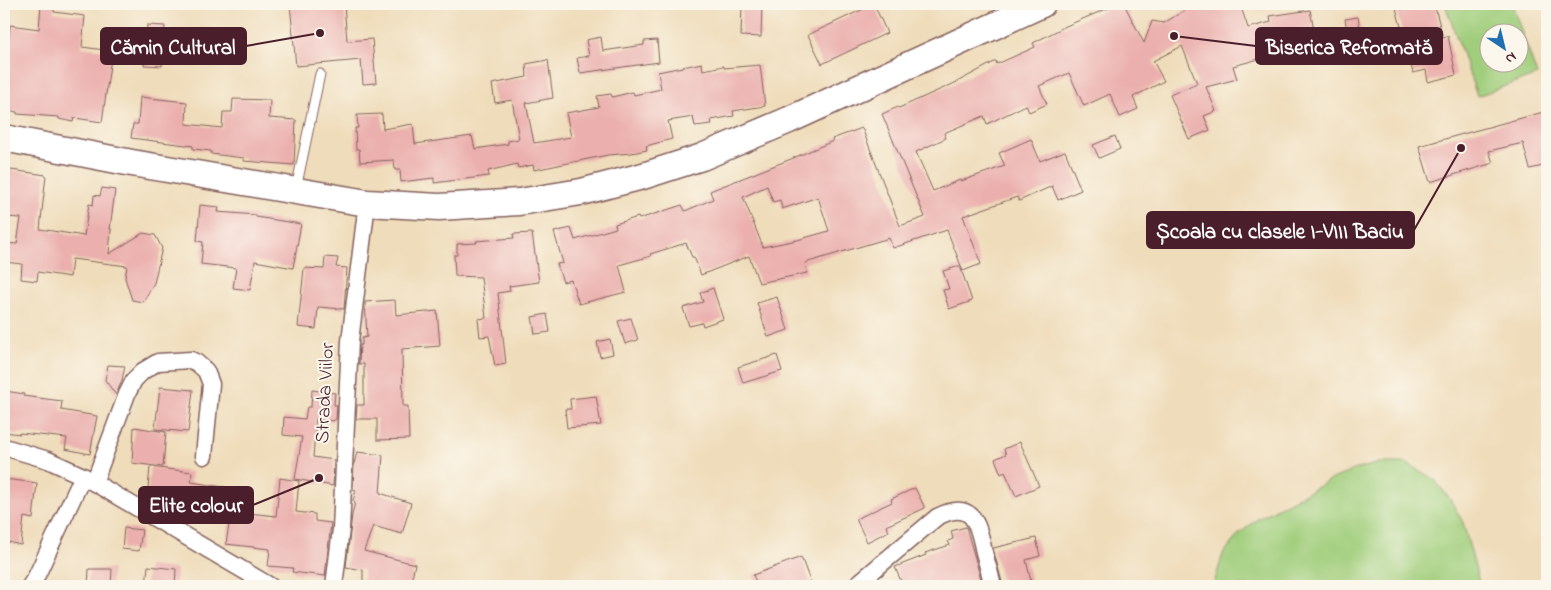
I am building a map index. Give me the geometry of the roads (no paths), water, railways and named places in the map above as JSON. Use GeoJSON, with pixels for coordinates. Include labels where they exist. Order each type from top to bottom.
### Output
{"type":"FeatureCollection","features":[{"type":"Feature","properties":{"kind":"main road"},"geometry":{"type":"LineString","coordinates":[[4,138],[132,163],[367,203],[439,207],[519,202],[581,192],[643,176],[702,157],[759,133],[1042,4]]}},
{"type":"Feature","properties":{"kind":"street","name":"Strada Viilor"},"geometry":{"type":"LineString","coordinates":[[334,586],[341,529],[350,341],[367,203]]}},
{"type":"Feature","properties":{"kind":"street"},"geometry":{"type":"LineString","coordinates":[[30,586],[88,479],[134,380],[142,371],[158,362],[191,360],[202,366],[206,371],[211,384],[204,456]]}},
{"type":"Feature","properties":{"kind":"street"},"geometry":{"type":"LineString","coordinates":[[4,447],[48,460],[88,479],[270,586]]}},
{"type":"Feature","properties":{"kind":"street"},"geometry":{"type":"LineString","coordinates":[[855,586],[937,517],[947,512],[959,510],[971,515],[978,524],[993,586]]}},
{"type":"Feature","properties":{"kind":"lane"},"geometry":{"type":"LineString","coordinates":[[296,192],[320,74]]}},
{"type":"Feature","properties":{"kind":"place","name":"Cămin Cultural"},"geometry":{"type":"Point","coordinates":[320,33]}},
{"type":"Feature","properties":{"kind":"place","name":"Biserica Reformată"},"geometry":{"type":"Point","coordinates":[1174,36]}},
{"type":"Feature","properties":{"kind":"place","name":"Școala cu clasele I-VIII Baciu"},"geometry":{"type":"Point","coordinates":[1461,148]}},
{"type":"Feature","properties":{"kind":"place","name":"Elite colour"},"geometry":{"type":"Point","coordinates":[319,478]}}]}
